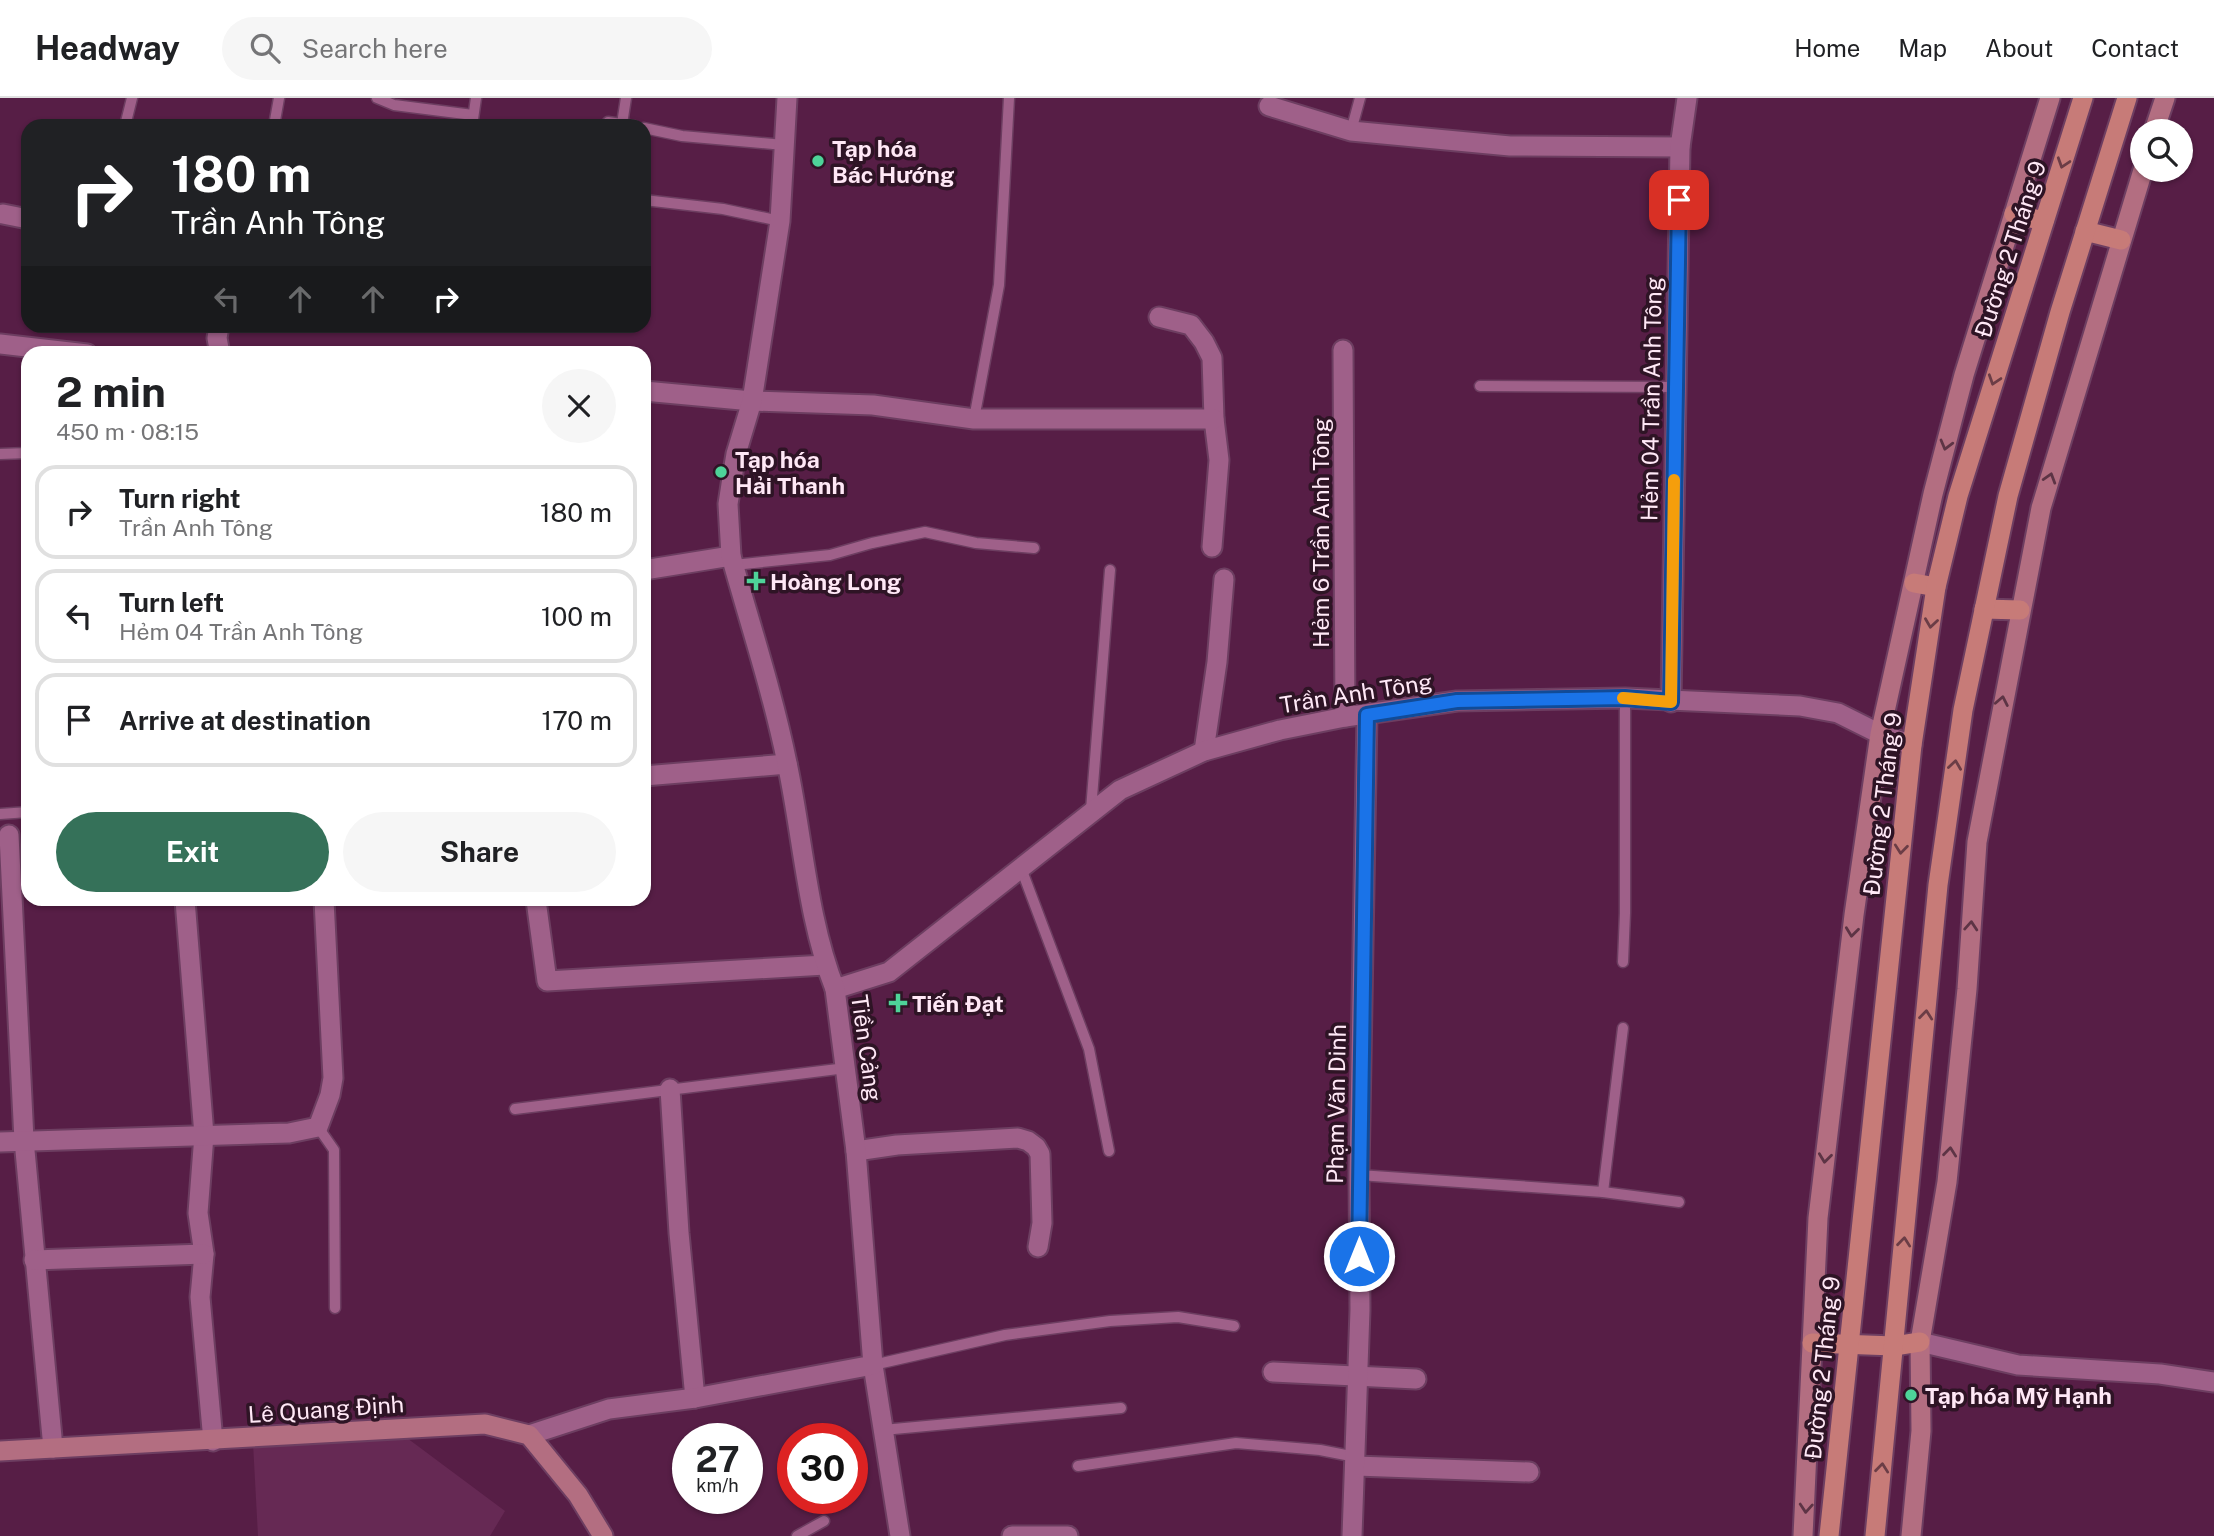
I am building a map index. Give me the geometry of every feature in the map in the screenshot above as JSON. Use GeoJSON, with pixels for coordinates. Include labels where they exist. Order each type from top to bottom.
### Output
{"type":"FeatureCollection","features":[{"type":"Feature","properties":{"kind":"main road","name":"Đường 2 Tháng 9"},"geometry":{"type":"LineString","coordinates":[[1803,1536],[1818,1218],[1854,915],[1880,734],[1933,494],[1964,375],[2050,98]]}},
{"type":"Feature","properties":{"kind":"main road","name":"Đường 2 Tháng 9"},"geometry":{"type":"LineString","coordinates":[[1829,1536],[1912,745],[1936,587],[1958,496],[2084,98]]}},
{"type":"Feature","properties":{"kind":"main road"},"geometry":{"type":"LineString","coordinates":[[1875,1536],[1938,885],[1963,710],[2008,496],[2085,231],[2127,98]]}},
{"type":"Feature","properties":{"kind":"main road"},"geometry":{"type":"LineString","coordinates":[[2158,119],[2165,98]]}},
{"type":"Feature","properties":{"kind":"main road"},"geometry":{"type":"LineString","coordinates":[[1910,1536],[1921,1432],[1920,1342],[1947,1182],[1967,989],[1977,842],[2041,508],[2139,182]]}},
{"type":"Feature","properties":{"kind":"main road"},"geometry":{"type":"LineString","coordinates":[[2014,214],[2045,221]]}},
{"type":"Feature","properties":{"kind":"main road"},"geometry":{"type":"LineString","coordinates":[[2085,231],[2121,240]]}},
{"type":"Feature","properties":{"kind":"main road"},"geometry":{"type":"LineString","coordinates":[[1914,583],[1936,587]]}},
{"type":"Feature","properties":{"kind":"main road"},"geometry":{"type":"LineString","coordinates":[[1984,609],[2020,610]]}},
{"type":"Feature","properties":{"kind":"main road"},"geometry":{"type":"LineString","coordinates":[[1812,1343],[1894,1346],[1920,1342]]}},
{"type":"Feature","properties":{"kind":"main road","name":"Lê Quang Định"},"geometry":{"type":"LineString","coordinates":[[0,1451],[485,1424],[529,1435]]}},
{"type":"Feature","properties":{"kind":"main road"},"geometry":{"type":"LineString","coordinates":[[529,1435],[578,1495],[603,1536]]}},
{"type":"Feature","properties":{"kind":"street","name":"Tiền Cảng"},"geometry":{"type":"LineString","coordinates":[[787,98],[780,220],[752,401],[736,454],[728,504],[732,560],[788,764],[798,833],[825,965],[835,989],[856,1151],[873,1365],[900,1536]]}},
{"type":"Feature","properties":{"kind":"street","name":"Hẻm 04 Trần Anh Tông"},"geometry":{"type":"LineString","coordinates":[[1671,702],[1679,147],[1687,98]]}},
{"type":"Feature","properties":{"kind":"street"},"geometry":{"type":"LineString","coordinates":[[1269,106],[1351,131],[1510,146],[1679,147]]}},
{"type":"Feature","properties":{"kind":"street"},"geometry":{"type":"LineString","coordinates":[[3,214],[21,218]]}},
{"type":"Feature","properties":{"kind":"street"},"geometry":{"type":"LineString","coordinates":[[1159,317],[1191,325],[1212,358],[1214,419],[1219,460],[1212,547]]}},
{"type":"Feature","properties":{"kind":"street"},"geometry":{"type":"LineString","coordinates":[[0,344],[21,346]]}},
{"type":"Feature","properties":{"kind":"street","name":"Hẻm 6 Trần Anh Tông"},"geometry":{"type":"LineString","coordinates":[[1343,350],[1345,717]]}},
{"type":"Feature","properties":{"kind":"street"},"geometry":{"type":"LineString","coordinates":[[651,392],[752,401],[873,405],[974,419],[1214,419]]}},
{"type":"Feature","properties":{"kind":"street"},"geometry":{"type":"LineString","coordinates":[[651,569],[732,560]]}},
{"type":"Feature","properties":{"kind":"street"},"geometry":{"type":"LineString","coordinates":[[1204,751],[1217,662],[1224,579]]}},
{"type":"Feature","properties":{"kind":"street","name":"Trần Anh Tông"},"geometry":{"type":"LineString","coordinates":[[835,989],[889,972],[1120,790],[1204,751],[1280,730],[1345,717],[1457,701],[1625,698],[1800,706],[1838,713],[1880,734],[1912,745]]}},
{"type":"Feature","properties":{"kind":"street","name":"Phạm Văn Dinh"},"geometry":{"type":"LineString","coordinates":[[1352,1536],[1358,1376],[1367,715]]}},
{"type":"Feature","properties":{"kind":"street"},"geometry":{"type":"LineString","coordinates":[[651,775],[788,764]]}},
{"type":"Feature","properties":{"kind":"street"},"geometry":{"type":"LineString","coordinates":[[9,835],[24,1140],[53,1448]]}},
{"type":"Feature","properties":{"kind":"street"},"geometry":{"type":"LineString","coordinates":[[185,906],[204,1135],[198,1213],[204,1254],[200,1297],[213,1441]]}},
{"type":"Feature","properties":{"kind":"street"},"geometry":{"type":"LineString","coordinates":[[0,1142],[289,1133],[318,1127],[330,1095],[333,1077],[324,906]]}},
{"type":"Feature","properties":{"kind":"street"},"geometry":{"type":"LineString","coordinates":[[537,906],[547,981],[825,965]]}},
{"type":"Feature","properties":{"kind":"street"},"geometry":{"type":"LineString","coordinates":[[670,1089],[679,1233],[695,1398]]}},
{"type":"Feature","properties":{"kind":"street"},"geometry":{"type":"LineString","coordinates":[[856,1151],[897,1145],[999,1139],[1028,1141],[1040,1154],[1042,1223],[1038,1247]]}},
{"type":"Feature","properties":{"kind":"street"},"geometry":{"type":"LineString","coordinates":[[34,1260],[204,1254]]}},
{"type":"Feature","properties":{"kind":"street"},"geometry":{"type":"LineString","coordinates":[[1920,1342],[2018,1365],[2160,1374],[2214,1382]]}},
{"type":"Feature","properties":{"kind":"street"},"geometry":{"type":"LineString","coordinates":[[529,1435],[609,1409],[695,1398],[873,1365]]}},
{"type":"Feature","properties":{"kind":"street"},"geometry":{"type":"LineString","coordinates":[[1273,1373],[1416,1379]]}},
{"type":"Feature","properties":{"kind":"street"},"geometry":{"type":"LineString","coordinates":[[1356,1461],[1529,1472]]}},
{"type":"Feature","properties":{"kind":"street"},"geometry":{"type":"LineString","coordinates":[[1012,1536],[1068,1536]]}},
{"type":"Feature","properties":{"kind":"lane"},"geometry":{"type":"LineString","coordinates":[[127,119],[132,98]]}},
{"type":"Feature","properties":{"kind":"lane"},"geometry":{"type":"LineString","coordinates":[[275,119],[279,98]]}},
{"type":"Feature","properties":{"kind":"lane"},"geometry":{"type":"LineString","coordinates":[[377,98],[394,105],[467,119]]}},
{"type":"Feature","properties":{"kind":"lane"},"geometry":{"type":"LineString","coordinates":[[472,119],[476,98]]}},
{"type":"Feature","properties":{"kind":"lane"},"geometry":{"type":"LineString","coordinates":[[623,119],[626,98]]}},
{"type":"Feature","properties":{"kind":"lane"},"geometry":{"type":"LineString","coordinates":[[974,419],[999,285],[1009,98]]}},
{"type":"Feature","properties":{"kind":"lane"},"geometry":{"type":"LineString","coordinates":[[1351,131],[1360,98]]}},
{"type":"Feature","properties":{"kind":"lane"},"geometry":{"type":"LineString","coordinates":[[651,129],[682,136],[784,145]]}},
{"type":"Feature","properties":{"kind":"lane"},"geometry":{"type":"LineString","coordinates":[[651,201],[723,209],[780,220]]}},
{"type":"Feature","properties":{"kind":"lane"},"geometry":{"type":"LineString","coordinates":[[1480,386],[1676,387]]}},
{"type":"Feature","properties":{"kind":"lane"},"geometry":{"type":"LineString","coordinates":[[0,454],[21,453]]}},
{"type":"Feature","properties":{"kind":"lane"},"geometry":{"type":"LineString","coordinates":[[732,560],[830,555],[925,532],[976,542],[1034,548]]}},
{"type":"Feature","properties":{"kind":"lane"},"geometry":{"type":"LineString","coordinates":[[1091,811],[1110,570]]}},
{"type":"Feature","properties":{"kind":"lane"},"geometry":{"type":"LineString","coordinates":[[1623,962],[1625,698]]}},
{"type":"Feature","properties":{"kind":"lane"},"geometry":{"type":"LineString","coordinates":[[0,814],[21,812]]}},
{"type":"Feature","properties":{"kind":"lane"},"geometry":{"type":"LineString","coordinates":[[1021,868],[1089,1049],[1109,1151]]}},
{"type":"Feature","properties":{"kind":"lane"},"geometry":{"type":"LineString","coordinates":[[1603,1192],[1623,1028]]}},
{"type":"Feature","properties":{"kind":"lane"},"geometry":{"type":"LineString","coordinates":[[516,1109],[846,1068]]}},
{"type":"Feature","properties":{"kind":"lane"},"geometry":{"type":"LineString","coordinates":[[318,1127],[334,1150],[335,1308]]}},
{"type":"Feature","properties":{"kind":"lane"},"geometry":{"type":"LineString","coordinates":[[1359,1175],[1603,1192],[1679,1202]]}},
{"type":"Feature","properties":{"kind":"lane"},"geometry":{"type":"LineString","coordinates":[[873,1365],[1005,1335],[1110,1321],[1178,1317],[1234,1326]]}},
{"type":"Feature","properties":{"kind":"lane"},"geometry":{"type":"LineString","coordinates":[[883,1430],[1121,1408]]}},
{"type":"Feature","properties":{"kind":"lane"},"geometry":{"type":"LineString","coordinates":[[1078,1466],[1236,1443],[1320,1450],[1356,1461]]}},
{"type":"Feature","properties":{"kind":"lane"},"geometry":{"type":"LineString","coordinates":[[797,1536],[824,1521]]}},
{"type":"Feature","properties":{"kind":"shaded area"},"geometry":{"type":"Polygon","coordinates":[[[407,1438],[505,1511],[490,1536],[258,1536],[253,1443],[407,1438]]]}},
{"type":"Feature","properties":{"kind":"slow traffic"},"geometry":{"type":"LineString","coordinates":[[1623,698],[1671,702],[1674,480]]}},
{"type":"Feature","properties":{"kind":"place","name":"Tạp hóa Bác Hướng"},"geometry":{"type":"Point","coordinates":[818,161]}},
{"type":"Feature","properties":{"kind":"place","name":"Tạp hóa Hải Thanh"},"geometry":{"type":"Point","coordinates":[721,472]}},
{"type":"Feature","properties":{"kind":"place","name":"Hoàng Long"},"geometry":{"type":"Point","coordinates":[756,581]}},
{"type":"Feature","properties":{"kind":"place","name":"Tiến Đạt"},"geometry":{"type":"Point","coordinates":[898,1003]}},
{"type":"Feature","properties":{"kind":"place","name":"Tạp hóa Mỹ Hạnh"},"geometry":{"type":"Point","coordinates":[1911,1395]}},
{"type":"Feature","properties":{"kind":"route"},"geometry":{"type":"LineString","coordinates":[[1359,1256],[1367,715],[1457,701],[1625,698],[1671,702],[1679,200]]}}]}
